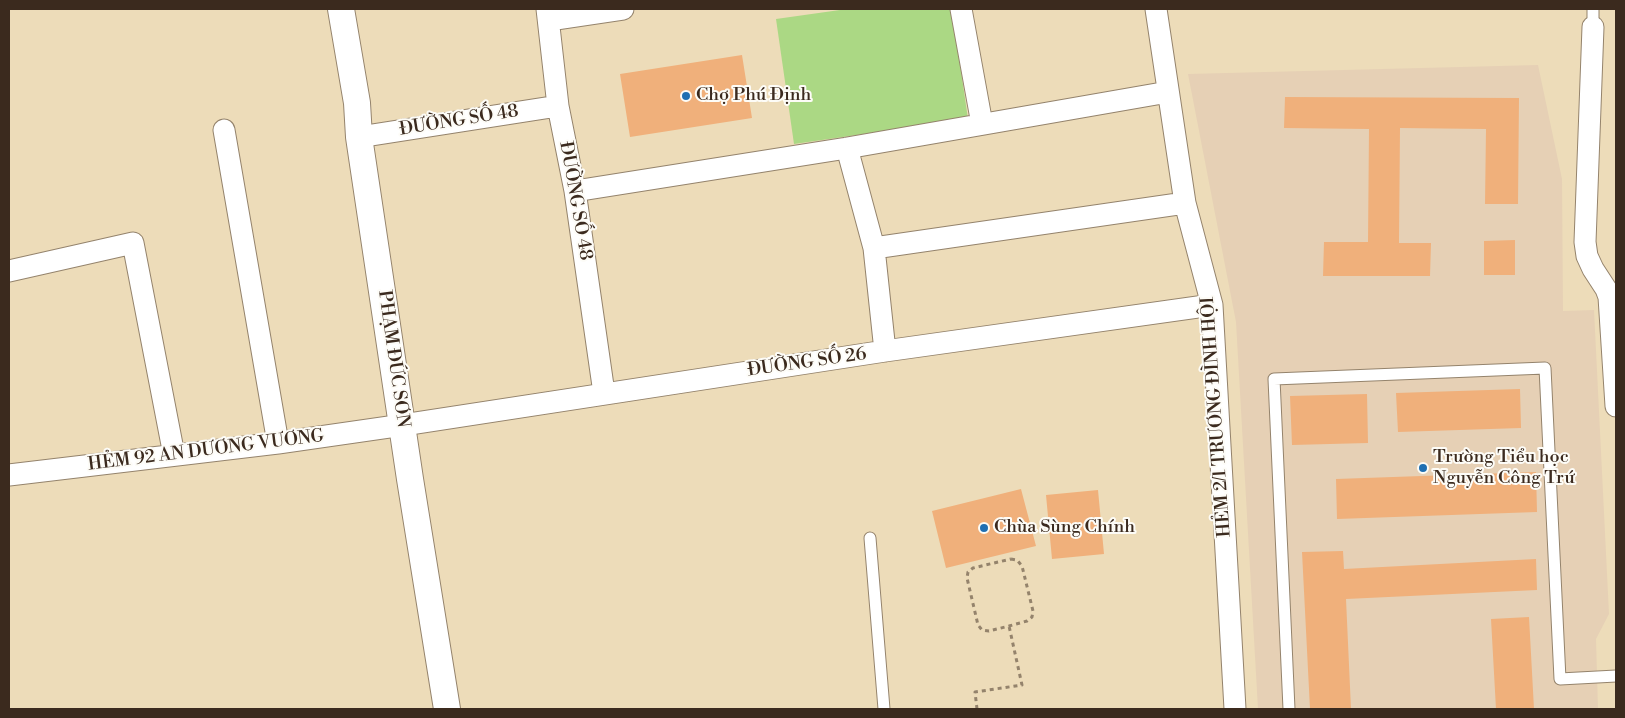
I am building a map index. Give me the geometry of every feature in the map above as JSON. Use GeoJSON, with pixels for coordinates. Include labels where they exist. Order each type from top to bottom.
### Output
{"type":"FeatureCollection","features":[{"type":"Feature","properties":{"kind":"street","name":"PHẠM ĐỨC SƠN"},"geometry":{"type":"LineString","coordinates":[[341,9],[357,103],[359,137],[447,709]]}},
{"type":"Feature","properties":{"kind":"street"},"geometry":{"type":"LineString","coordinates":[[548,15],[623,9]]}},
{"type":"Feature","properties":{"kind":"street"},"geometry":{"type":"LineString","coordinates":[[961,9],[982,124]]}},
{"type":"Feature","properties":{"kind":"street","name":"HẺM 2/1 TRƯƠNG ĐÌNH HỘI"},"geometry":{"type":"LineString","coordinates":[[1156,9],[1185,202],[1212,305],[1235,709]]}},
{"type":"Feature","properties":{"kind":"street","name":"ĐƯỜNG SỐ 48"},"geometry":{"type":"LineString","coordinates":[[548,15],[558,106],[575,191],[604,393]]}},
{"type":"Feature","properties":{"kind":"street"},"geometry":{"type":"LineString","coordinates":[[1593,18],[1585,242],[1587,256],[1609,297],[1616,406]]}},
{"type":"Feature","properties":{"kind":"street"},"geometry":{"type":"LineString","coordinates":[[575,191],[848,148],[1168,92]]}},
{"type":"Feature","properties":{"kind":"street","name":"ĐƯỜNG SỐ 48"},"geometry":{"type":"LineString","coordinates":[[359,137],[558,106]]}},
{"type":"Feature","properties":{"kind":"street"},"geometry":{"type":"LineString","coordinates":[[224,130],[278,442]]}},
{"type":"Feature","properties":{"kind":"street"},"geometry":{"type":"LineString","coordinates":[[848,148],[874,248],[885,351]]}},
{"type":"Feature","properties":{"kind":"street"},"geometry":{"type":"LineString","coordinates":[[874,248],[1185,202]]}},
{"type":"Feature","properties":{"kind":"street"},"geometry":{"type":"LineString","coordinates":[[9,271],[133,243],[174,455]]}},
{"type":"Feature","properties":{"kind":"street","name":"ĐƯỜNG SỐ 26"},"geometry":{"type":"LineString","coordinates":[[403,425],[885,351],[1212,305]]}},
{"type":"Feature","properties":{"kind":"street","name":"HẺM 92 AN DƯƠNG VƯƠNG"},"geometry":{"type":"LineString","coordinates":[[9,475],[403,425]]}},
{"type":"Feature","properties":{"kind":"lane"},"geometry":{"type":"LineString","coordinates":[[1290,709],[1274,378],[1545,368],[1560,679],[1616,676]]}},
{"type":"Feature","properties":{"kind":"lane"},"geometry":{"type":"LineString","coordinates":[[870,538],[884,709]]}},
{"type":"Feature","properties":{"kind":"path"},"geometry":{"type":"LineString","coordinates":[[1012,559],[1018,560],[1022,566],[1033,611],[1032,617],[1027,622],[1009,626],[989,631],[982,630],[978,625],[967,578],[968,572],[973,568],[1012,559]]}},
{"type":"Feature","properties":{"kind":"path"},"geometry":{"type":"LineString","coordinates":[[978,709],[975,692],[1022,684],[1009,626]]}},
{"type":"Feature","properties":{"kind":"shaded area","name":"Trường Tiểu học Nguyễn Công Trứ"},"geometry":{"type":"Polygon","coordinates":[[[1538,65],[1562,179],[1563,311],[1594,310],[1609,614],[1596,639],[1598,709],[1258,709],[1236,322],[1188,74],[1538,65]]]}},
{"type":"Feature","properties":{"kind":"green space"},"geometry":{"type":"Polygon","coordinates":[[[847,9],[952,9],[968,119],[794,144],[776,19],[847,9]]]}},
{"type":"Feature","properties":{"kind":"building","name":"Chợ Phú Định"},"geometry":{"type":"Polygon","coordinates":[[[742,55],[752,118],[630,137],[620,74],[742,55]]]}},
{"type":"Feature","properties":{"kind":"building"},"geometry":{"type":"Polygon","coordinates":[[[1285,97],[1519,98],[1518,204],[1485,204],[1486,129],[1400,128],[1399,243],[1431,243],[1430,276],[1323,276],[1324,242],[1368,242],[1369,129],[1284,128],[1285,97]]]}},
{"type":"Feature","properties":{"kind":"building"},"geometry":{"type":"Polygon","coordinates":[[[1515,240],[1515,275],[1484,275],[1484,241],[1515,240]]]}},
{"type":"Feature","properties":{"kind":"building"},"geometry":{"type":"Polygon","coordinates":[[[1520,389],[1521,428],[1398,432],[1396,393],[1520,389]]]}},
{"type":"Feature","properties":{"kind":"building"},"geometry":{"type":"Polygon","coordinates":[[[1367,394],[1368,443],[1292,445],[1290,396],[1367,394]]]}},
{"type":"Feature","properties":{"kind":"building"},"geometry":{"type":"Polygon","coordinates":[[[1536,472],[1537,512],[1337,519],[1336,479],[1536,472]]]}},
{"type":"Feature","properties":{"kind":"building","name":"Chùa Sùng Chính"},"geometry":{"type":"Polygon","coordinates":[[[1021,489],[1036,546],[946,568],[932,511],[1021,489]]]}},
{"type":"Feature","properties":{"kind":"building"},"geometry":{"type":"Polygon","coordinates":[[[1098,490],[1104,554],[1052,559],[1046,495],[1098,490]]]}},
{"type":"Feature","properties":{"kind":"building"},"geometry":{"type":"Polygon","coordinates":[[[1343,551],[1344,569],[1536,559],[1537,590],[1346,599],[1351,709],[1310,709],[1302,552],[1343,551]]]}},
{"type":"Feature","properties":{"kind":"building"},"geometry":{"type":"Polygon","coordinates":[[[1529,617],[1534,709],[1496,709],[1491,619],[1529,617]]]}},
{"type":"Feature","properties":{"kind":"place","name":"Chợ Phú Định"},"geometry":{"type":"Point","coordinates":[686,96]}},
{"type":"Feature","properties":{"kind":"place","name":"Trường Tiểu học Nguyễn Công Trứ"},"geometry":{"type":"Point","coordinates":[1423,468]}},
{"type":"Feature","properties":{"kind":"place","name":"Chùa Sùng Chính"},"geometry":{"type":"Point","coordinates":[984,528]}}]}
